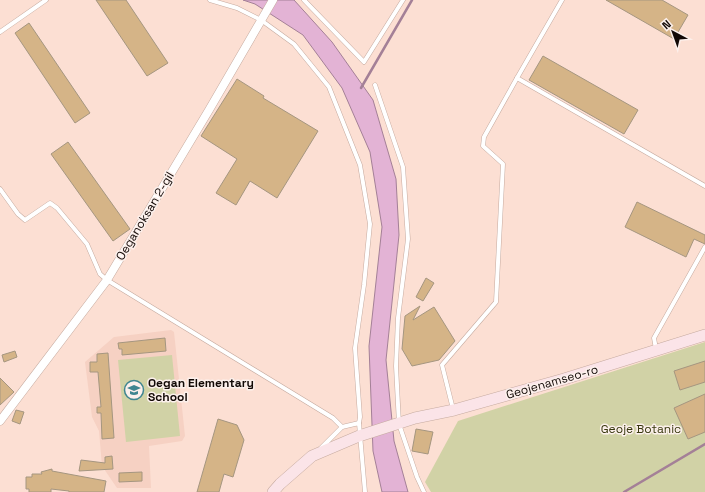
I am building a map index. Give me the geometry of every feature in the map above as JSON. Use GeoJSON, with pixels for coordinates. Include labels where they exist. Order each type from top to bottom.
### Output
{"type":"FeatureCollection","features":[{"type":"Feature","properties":{"kind":"main road","name":"Geojenamseo-ro"},"geometry":{"type":"LineString","coordinates":[[359,436],[415,418],[454,410],[564,379],[705,335]]}},
{"type":"Feature","properties":{"kind":"main road"},"geometry":{"type":"LineString","coordinates":[[273,492],[312,456],[359,436]]}},
{"type":"Feature","properties":{"kind":"street","name":"Oeganoksan 2-gil"},"geometry":{"type":"LineString","coordinates":[[0,421],[107,280],[273,0]]}},
{"type":"Feature","properties":{"kind":"lane"},"geometry":{"type":"LineString","coordinates":[[0,32],[46,0]]}},
{"type":"Feature","properties":{"kind":"lane"},"geometry":{"type":"LineString","coordinates":[[210,0],[237,8],[262,20],[294,44],[329,87],[360,165],[370,224],[364,284],[355,348],[360,417],[359,436],[366,492]]}},
{"type":"Feature","properties":{"kind":"lane"},"geometry":{"type":"LineString","coordinates":[[304,0],[364,62],[403,0]]}},
{"type":"Feature","properties":{"kind":"lane"},"geometry":{"type":"LineString","coordinates":[[454,410],[442,365],[496,302],[503,164],[483,146],[484,137],[562,0]]}},
{"type":"Feature","properties":{"kind":"lane"},"geometry":{"type":"LineString","coordinates":[[517,78],[705,186]]}},
{"type":"Feature","properties":{"kind":"lane"},"geometry":{"type":"LineString","coordinates":[[375,85],[403,167],[408,239],[398,318],[396,366],[398,424],[424,492]]}},
{"type":"Feature","properties":{"kind":"lane"},"geometry":{"type":"LineString","coordinates":[[0,189],[18,214],[25,220],[50,203],[57,208],[87,244],[100,274],[107,280],[333,418],[342,427]]}},
{"type":"Feature","properties":{"kind":"lane"},"geometry":{"type":"LineString","coordinates":[[656,351],[654,338],[705,247]]}},
{"type":"Feature","properties":{"kind":"lane"},"geometry":{"type":"LineString","coordinates":[[312,456],[342,427],[359,423]]}},
{"type":"Feature","properties":{"kind":"shaded area"},"geometry":{"type":"Polygon","coordinates":[[[243,0],[294,0],[332,42],[373,100],[396,179],[399,235],[386,360],[394,441],[408,492],[382,492],[373,451],[369,346],[382,227],[370,152],[342,88],[303,35],[255,4],[243,0]]]}},
{"type":"Feature","properties":{"kind":"shaded area","name":"Oegan Elementary School"},"geometry":{"type":"Polygon","coordinates":[[[171,330],[174,332],[185,436],[182,441],[149,446],[151,488],[117,488],[102,466],[99,431],[92,417],[85,362],[114,337],[171,330]]]}},
{"type":"Feature","properties":{"kind":"green space","name":"Geoje Botanic"},"geometry":{"type":"Polygon","coordinates":[[[705,342],[705,492],[431,492],[425,482],[458,421],[705,342]]]}},
{"type":"Feature","properties":{"kind":"green space"},"geometry":{"type":"Polygon","coordinates":[[[172,355],[180,436],[126,442],[118,360],[172,355]]]}},
{"type":"Feature","properties":{"kind":"building"},"geometry":{"type":"Polygon","coordinates":[[[96,0],[126,0],[168,63],[147,76],[96,0]]]}},
{"type":"Feature","properties":{"kind":"building"},"geometry":{"type":"Polygon","coordinates":[[[606,0],[662,0],[688,15],[674,39],[606,0]]]}},
{"type":"Feature","properties":{"kind":"building"},"geometry":{"type":"Polygon","coordinates":[[[29,23],[90,113],[75,123],[15,33],[29,23]]]}},
{"type":"Feature","properties":{"kind":"building"},"geometry":{"type":"Polygon","coordinates":[[[543,56],[638,110],[624,134],[529,80],[543,56]]]}},
{"type":"Feature","properties":{"kind":"building"},"geometry":{"type":"Polygon","coordinates":[[[237,79],[264,96],[263,98],[318,131],[277,198],[250,181],[236,205],[216,193],[237,159],[201,136],[237,79]]]}},
{"type":"Feature","properties":{"kind":"building"},"geometry":{"type":"Polygon","coordinates":[[[68,142],[130,229],[113,241],[51,154],[68,142]]]}},
{"type":"Feature","properties":{"kind":"building"},"geometry":{"type":"Polygon","coordinates":[[[637,202],[705,235],[705,244],[694,239],[686,257],[625,227],[637,202]]]}},
{"type":"Feature","properties":{"kind":"building"},"geometry":{"type":"Polygon","coordinates":[[[426,278],[434,283],[423,301],[416,297],[426,278]]]}},
{"type":"Feature","properties":{"kind":"building"},"geometry":{"type":"Polygon","coordinates":[[[420,306],[413,320],[434,307],[455,341],[439,360],[412,366],[402,349],[405,316],[420,306]]]}},
{"type":"Feature","properties":{"kind":"building"},"geometry":{"type":"Polygon","coordinates":[[[165,338],[166,351],[122,355],[122,349],[119,349],[118,343],[165,338]]]}},
{"type":"Feature","properties":{"kind":"building"},"geometry":{"type":"Polygon","coordinates":[[[15,351],[17,357],[4,362],[2,355],[15,351]]]}},
{"type":"Feature","properties":{"kind":"building"},"geometry":{"type":"Polygon","coordinates":[[[108,353],[114,438],[102,439],[101,413],[97,413],[97,407],[101,407],[98,372],[90,372],[90,362],[97,362],[97,354],[108,353]]]}},
{"type":"Feature","properties":{"kind":"building"},"geometry":{"type":"Polygon","coordinates":[[[705,361],[705,382],[680,390],[674,371],[705,361]]]}},
{"type":"Feature","properties":{"kind":"building"},"geometry":{"type":"Polygon","coordinates":[[[0,378],[14,392],[0,405],[0,378]]]}},
{"type":"Feature","properties":{"kind":"building"},"geometry":{"type":"Polygon","coordinates":[[[705,394],[705,432],[688,439],[674,408],[705,394]]]}},
{"type":"Feature","properties":{"kind":"building"},"geometry":{"type":"Polygon","coordinates":[[[16,410],[24,412],[20,424],[12,421],[16,410]]]}},
{"type":"Feature","properties":{"kind":"building"},"geometry":{"type":"Polygon","coordinates":[[[218,419],[237,425],[244,440],[233,477],[224,474],[219,492],[197,492],[218,419]]]}},
{"type":"Feature","properties":{"kind":"building"},"geometry":{"type":"Polygon","coordinates":[[[416,429],[433,432],[428,454],[412,451],[416,429]]]}},
{"type":"Feature","properties":{"kind":"building"},"geometry":{"type":"Polygon","coordinates":[[[112,456],[113,469],[79,471],[81,460],[105,463],[105,457],[112,456]]]}},
{"type":"Feature","properties":{"kind":"building"},"geometry":{"type":"Polygon","coordinates":[[[52,469],[52,471],[106,481],[104,492],[69,492],[51,489],[51,492],[29,492],[29,489],[26,489],[26,477],[32,477],[32,474],[42,474],[41,472],[52,469]]]}},
{"type":"Feature","properties":{"kind":"building"},"geometry":{"type":"Polygon","coordinates":[[[142,472],[142,481],[119,482],[119,473],[142,472]]]}},
{"type":"Feature","properties":{"kind":"waterway"},"geometry":{"type":"LineString","coordinates":[[361,88],[412,0]]}},
{"type":"Feature","properties":{"kind":"waterway"},"geometry":{"type":"LineString","coordinates":[[624,492],[705,444]]}},
{"type":"Feature","properties":{"kind":"place","name":"Oegan Elementary School"},"geometry":{"type":"Point","coordinates":[134,390]}}]}
